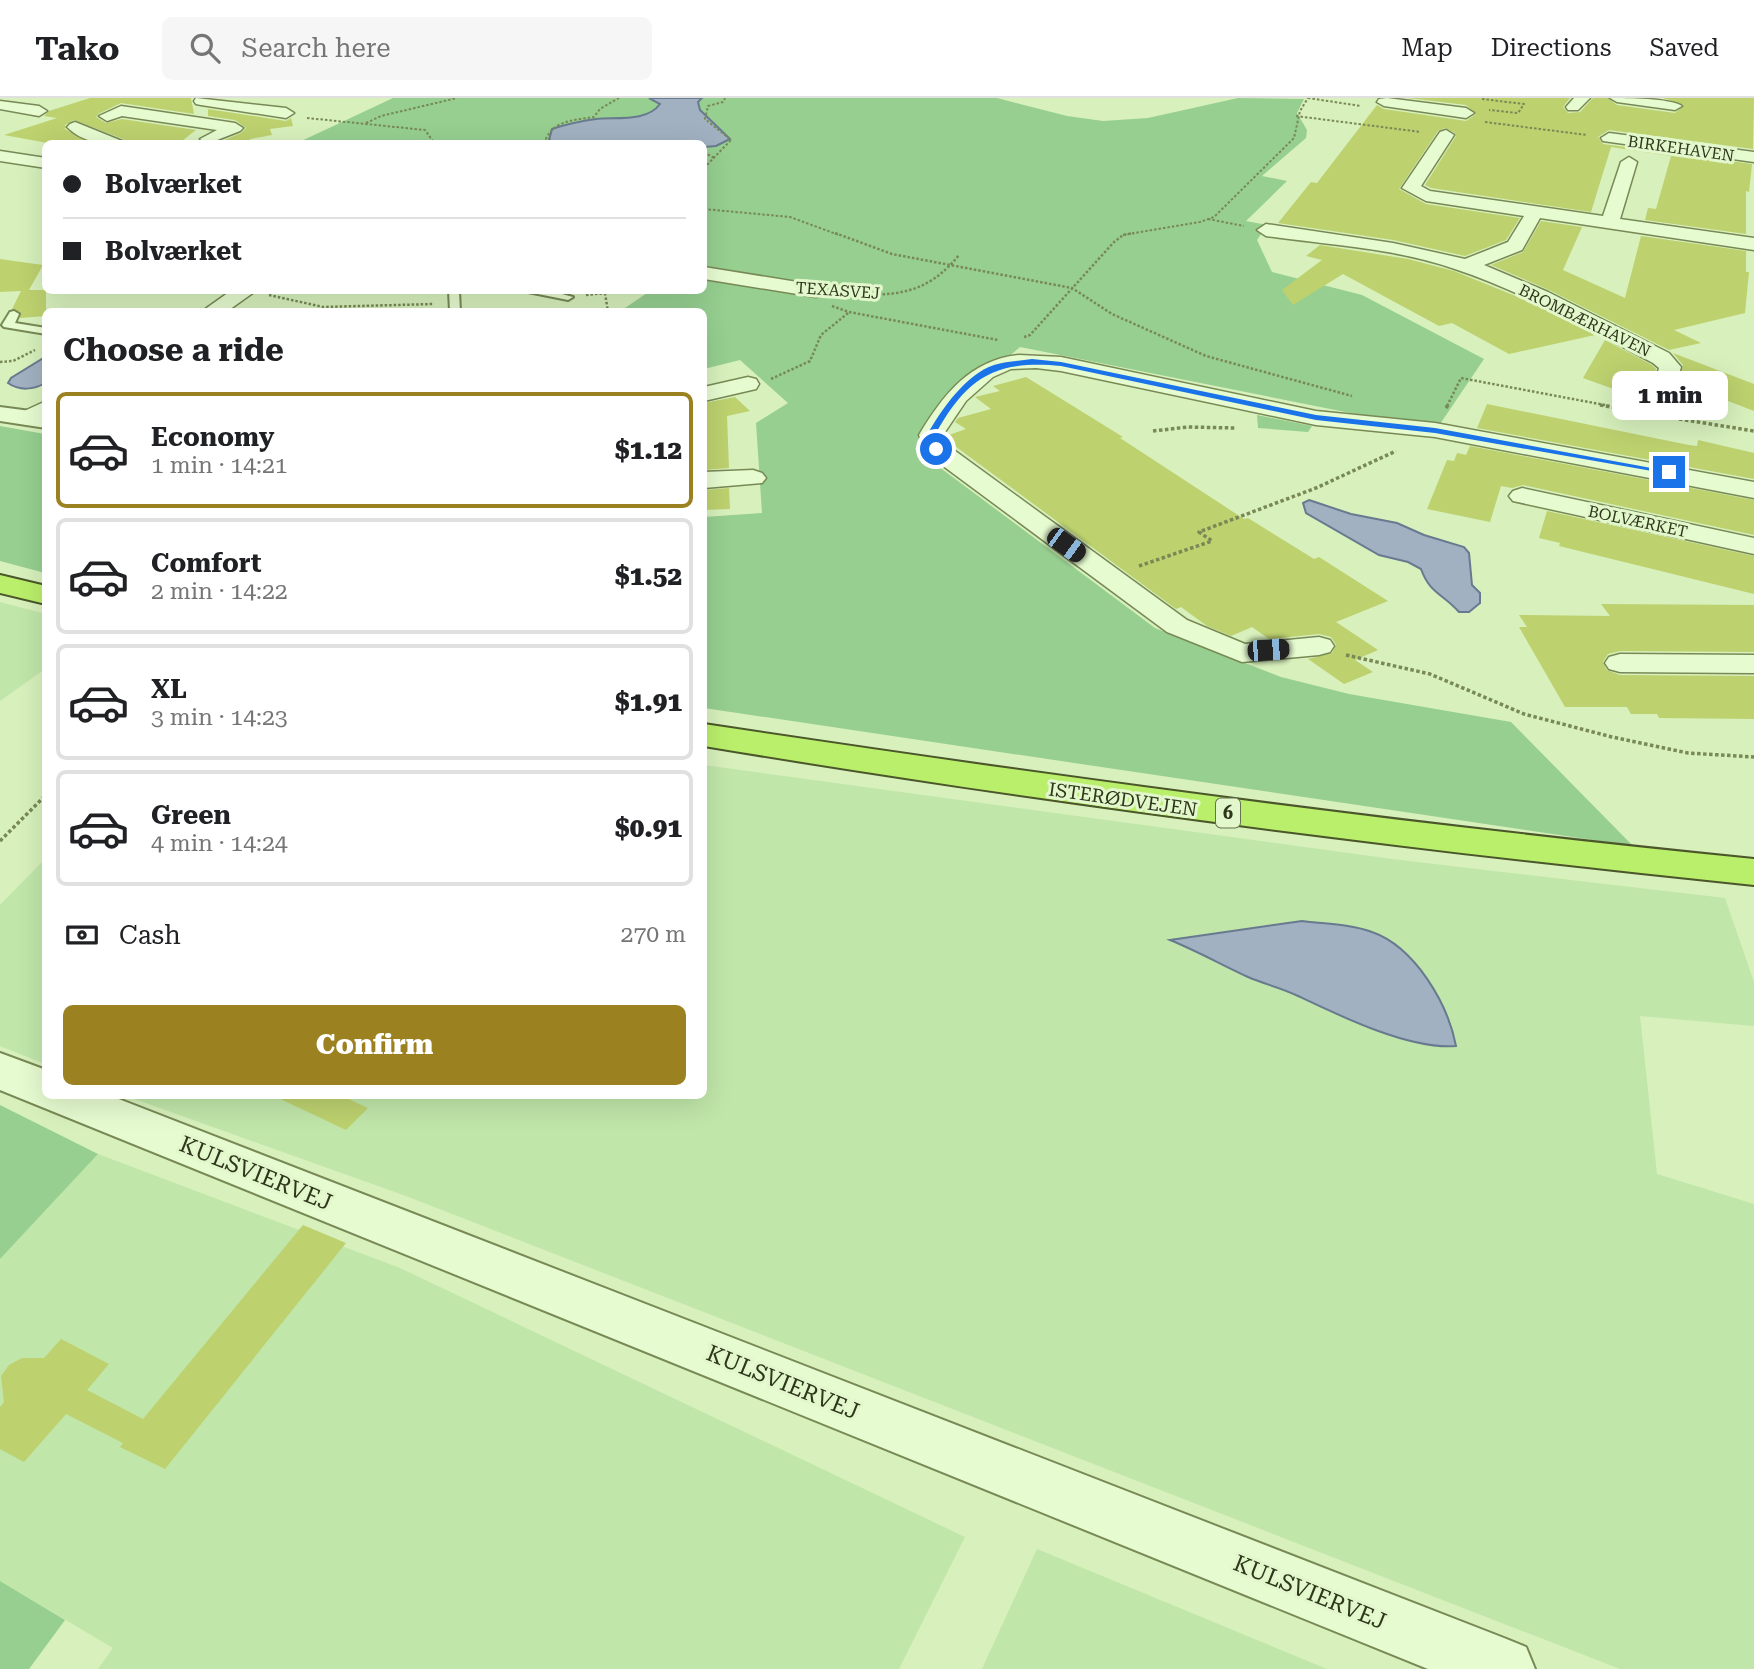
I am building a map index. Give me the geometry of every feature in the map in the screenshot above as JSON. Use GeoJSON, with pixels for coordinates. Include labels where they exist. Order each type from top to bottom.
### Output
{"type":"FeatureCollection","features":[{"type":"Feature","properties":{"kind":"highway"},"geometry":{"type":"LineString","coordinates":[[0,584],[42,594]]}},
{"type":"Feature","properties":{"kind":"highway","name":"ISTERØDVEJEN"},"geometry":{"type":"LineString","coordinates":[[707,735],[1182,807],[1754,872]]}},
{"type":"Feature","properties":{"kind":"street"},"geometry":{"type":"LineString","coordinates":[[183,98],[285,109]]}},
{"type":"Feature","properties":{"kind":"street"},"geometry":{"type":"LineString","coordinates":[[1617,98],[1675,106]]}},
{"type":"Feature","properties":{"kind":"street"},"geometry":{"type":"LineString","coordinates":[[1384,102],[1423,102],[1465,113]]}},
{"type":"Feature","properties":{"kind":"street"},"geometry":{"type":"LineString","coordinates":[[0,105],[39,111]]}},
{"type":"Feature","properties":{"kind":"street"},"geometry":{"type":"LineString","coordinates":[[153,132],[242,106]]}},
{"type":"Feature","properties":{"kind":"street"},"geometry":{"type":"LineString","coordinates":[[107,116],[121,111],[235,128],[208,139]]}},
{"type":"Feature","properties":{"kind":"street"},"geometry":{"type":"LineString","coordinates":[[75,127],[105,140]]}},
{"type":"Feature","properties":{"kind":"street"},"geometry":{"type":"LineString","coordinates":[[1446,135],[1411,188],[1426,196],[1754,244]]}},
{"type":"Feature","properties":{"kind":"street"},"geometry":{"type":"LineString","coordinates":[[121,140],[132,137]]}},
{"type":"Feature","properties":{"kind":"street","name":"BIRKEHAVEN"},"geometry":{"type":"LineString","coordinates":[[1609,138],[1754,157]]}},
{"type":"Feature","properties":{"kind":"street"},"geometry":{"type":"LineString","coordinates":[[0,156],[42,162]]}},
{"type":"Feature","properties":{"kind":"street"},"geometry":{"type":"LineString","coordinates":[[1610,222],[1629,162]]}},
{"type":"Feature","properties":{"kind":"street"},"geometry":{"type":"LineString","coordinates":[[1465,266],[1515,246],[1535,212]]}},
{"type":"Feature","properties":{"kind":"street","name":"BROMBÆRHAVEN"},"geometry":{"type":"LineString","coordinates":[[1266,230],[1420,255],[1465,266],[1510,283],[1661,358],[1670,367],[1657,407]]}},
{"type":"Feature","properties":{"kind":"street","name":"TEXASVEJ"},"geometry":{"type":"LineString","coordinates":[[707,273],[816,291]]}},
{"type":"Feature","properties":{"kind":"street"},"geometry":{"type":"LineString","coordinates":[[218,308],[240,294]]}},
{"type":"Feature","properties":{"kind":"street"},"geometry":{"type":"LineString","coordinates":[[1319,646],[1242,653],[1177,626],[936,449],[931,435],[943,413],[975,380],[995,366],[1032,361],[1061,364],[1316,418],[1438,424],[1754,490]]}},
{"type":"Feature","properties":{"kind":"street"},"geometry":{"type":"LineString","coordinates":[[707,393],[748,384]]}},
{"type":"Feature","properties":{"kind":"street"},"geometry":{"type":"LineString","coordinates":[[0,414],[40,416]]}},
{"type":"Feature","properties":{"kind":"street"},"geometry":{"type":"LineString","coordinates":[[707,480],[753,478]]}},
{"type":"Feature","properties":{"kind":"street","name":"BOLVÆRKET"},"geometry":{"type":"LineString","coordinates":[[1522,496],[1754,546]]}},
{"type":"Feature","properties":{"kind":"street"},"geometry":{"type":"LineString","coordinates":[[1619,663],[1754,664]]}},
{"type":"Feature","properties":{"kind":"street"},"geometry":{"type":"LineString","coordinates":[[0,1070],[42,1087]]}},
{"type":"Feature","properties":{"kind":"street","name":"KULSVIERVEJ"},"geometry":{"type":"LineString","coordinates":[[71,1099],[1504,1669]]}},
{"type":"Feature","properties":{"kind":"lane"},"geometry":{"type":"LineString","coordinates":[[549,294],[568,297]]}},
{"type":"Feature","properties":{"kind":"lane"},"geometry":{"type":"LineString","coordinates":[[14,314],[8,325],[42,330]]}},
{"type":"Feature","properties":{"kind":"path"},"geometry":{"type":"LineString","coordinates":[[365,123],[381,116],[457,98]]}},
{"type":"Feature","properties":{"kind":"path"},"geometry":{"type":"LineString","coordinates":[[548,140],[550,129],[562,123],[594,117],[600,109],[619,98]]}},
{"type":"Feature","properties":{"kind":"path"},"geometry":{"type":"LineString","coordinates":[[707,165],[731,140],[705,117],[708,106],[723,102],[725,98]]}},
{"type":"Feature","properties":{"kind":"path"},"geometry":{"type":"LineString","coordinates":[[1020,339],[1030,335],[1123,235],[1214,217],[1294,138],[1297,130],[1296,116],[1308,98]]}},
{"type":"Feature","properties":{"kind":"path"},"geometry":{"type":"LineString","coordinates":[[1478,98],[1524,104],[1518,113],[1486,109]]}},
{"type":"Feature","properties":{"kind":"path"},"geometry":{"type":"LineString","coordinates":[[285,109],[313,119],[425,131],[432,140]]}},
{"type":"Feature","properties":{"kind":"path"},"geometry":{"type":"LineString","coordinates":[[1296,116],[1446,135]]}},
{"type":"Feature","properties":{"kind":"path"},"geometry":{"type":"LineString","coordinates":[[707,154],[714,158]]}},
{"type":"Feature","properties":{"kind":"path"},"geometry":{"type":"LineString","coordinates":[[707,209],[790,216],[892,254],[1072,288],[1112,314],[1206,356],[1358,397]]}},
{"type":"Feature","properties":{"kind":"path"},"geometry":{"type":"LineString","coordinates":[[1208,219],[1266,230]]}},
{"type":"Feature","properties":{"kind":"path","name":"TEXASVEJ"},"geometry":{"type":"LineString","coordinates":[[816,291],[865,295],[911,291],[934,283],[953,265],[959,255]]}},
{"type":"Feature","properties":{"kind":"path"},"geometry":{"type":"LineString","coordinates":[[816,291],[827,304],[849,312],[1009,340]]}},
{"type":"Feature","properties":{"kind":"path"},"geometry":{"type":"LineString","coordinates":[[265,294],[323,307],[454,301]]}},
{"type":"Feature","properties":{"kind":"path"},"geometry":{"type":"LineString","coordinates":[[568,297],[596,294]]}},
{"type":"Feature","properties":{"kind":"path"},"geometry":{"type":"LineString","coordinates":[[748,384],[777,378],[810,361],[821,335],[849,312]]}},
{"type":"Feature","properties":{"kind":"path"},"geometry":{"type":"LineString","coordinates":[[0,362],[22,358],[42,346]]}},
{"type":"Feature","properties":{"kind":"path"},"geometry":{"type":"LineString","coordinates":[[1109,576],[1212,541],[1199,532],[1316,488],[1438,424],[1461,378],[1657,407]]}},
{"type":"Feature","properties":{"kind":"path"},"geometry":{"type":"LineString","coordinates":[[1677,418],[1754,432]]}},
{"type":"Feature","properties":{"kind":"path"},"geometry":{"type":"LineString","coordinates":[[1319,646],[1367,661],[1430,674],[1524,715],[1688,753],[1754,757]]}},
{"type":"Feature","properties":{"kind":"path"},"geometry":{"type":"LineString","coordinates":[[0,841],[42,799]]}},
{"type":"Feature","properties":{"kind":"green space"},"geometry":{"type":"Polygon","coordinates":[[[393,98],[649,98],[660,104],[642,116],[571,123],[549,140],[304,140],[393,98]]]}},
{"type":"Feature","properties":{"kind":"green space"},"geometry":{"type":"Polygon","coordinates":[[[702,98],[997,98],[1067,116],[1103,121],[1148,118],[1238,98],[1304,99],[1297,113],[1307,130],[1306,138],[1262,176],[1287,181],[1246,221],[1267,225],[1257,240],[1272,272],[1362,295],[1484,359],[1436,430],[1020,347],[974,386],[915,449],[1155,628],[1281,677],[1349,694],[1511,722],[1633,846],[707,708],[707,517],[762,513],[756,423],[788,403],[740,360],[707,368],[707,308],[625,308],[646,294],[707,294],[707,147],[716,146],[730,138],[700,110],[698,102],[702,98]]]}},
{"type":"Feature","properties":{"kind":"green space"},"geometry":{"type":"Polygon","coordinates":[[[1257,415],[1312,426],[1308,432],[1258,428],[1257,415]]]}},
{"type":"Feature","properties":{"kind":"green space"},"geometry":{"type":"Polygon","coordinates":[[[0,426],[42,433],[42,572],[0,561],[0,426]]]}},
{"type":"Feature","properties":{"kind":"green space"},"geometry":{"type":"Polygon","coordinates":[[[0,602],[42,613],[42,671],[0,701],[0,602]]]}},
{"type":"Feature","properties":{"kind":"green space"},"geometry":{"type":"Polygon","coordinates":[[[707,765],[1392,859],[1725,898],[1754,982],[1754,1026],[1640,1016],[1657,1174],[1754,1204],[1754,1669],[1620,1669],[406,1196],[134,1099],[707,1099],[707,765]]]}},
{"type":"Feature","properties":{"kind":"green space"},"geometry":{"type":"Polygon","coordinates":[[[42,862],[42,1063],[0,1046],[0,905],[42,862]]]}},
{"type":"Feature","properties":{"kind":"green space"},"geometry":{"type":"Polygon","coordinates":[[[0,1105],[98,1154],[0,1259],[0,1105]]]}},
{"type":"Feature","properties":{"kind":"green space"},"geometry":{"type":"Polygon","coordinates":[[[98,1154],[400,1268],[965,1537],[899,1669],[98,1669],[113,1648],[0,1581],[0,1259],[98,1154]]]}},
{"type":"Feature","properties":{"kind":"green space"},"geometry":{"type":"Polygon","coordinates":[[[1037,1549],[1327,1669],[982,1669],[1037,1549]]]}},
{"type":"Feature","properties":{"kind":"green space"},"geometry":{"type":"Polygon","coordinates":[[[0,1581],[65,1620],[29,1669],[0,1669],[0,1581]]]}},
{"type":"Feature","properties":{"kind":"water"},"geometry":{"type":"Polygon","coordinates":[[[649,98],[702,98],[698,102],[700,110],[730,139],[716,146],[707,147],[707,140],[549,140],[552,129],[596,119],[640,116],[660,104],[649,98]]]}},
{"type":"Feature","properties":{"kind":"water"},"geometry":{"type":"Polygon","coordinates":[[[42,359],[42,384],[26,389],[8,383],[11,378],[42,359]]]}},
{"type":"Feature","properties":{"kind":"water"},"geometry":{"type":"Polygon","coordinates":[[[1309,500],[1351,514],[1397,523],[1424,535],[1464,547],[1469,553],[1472,585],[1480,593],[1480,603],[1469,612],[1459,612],[1432,589],[1421,569],[1408,562],[1379,555],[1306,513],[1303,503],[1309,500]]]}},
{"type":"Feature","properties":{"kind":"water"},"geometry":{"type":"Polygon","coordinates":[[[1302,921],[1364,929],[1388,939],[1402,950],[1437,995],[1446,1013],[1456,1046],[1418,1043],[1375,1030],[1292,993],[1248,977],[1170,940],[1302,921]]]}},
{"type":"Feature","properties":{"kind":"building"},"geometry":{"type":"Polygon","coordinates":[[[90,98],[191,98],[194,114],[121,103],[96,117],[106,123],[122,119],[196,130],[183,140],[124,140],[74,120],[65,125],[65,129],[84,140],[42,142],[4,135],[57,118],[44,116],[49,111],[90,98]]]}},
{"type":"Feature","properties":{"kind":"building"},"geometry":{"type":"Polygon","coordinates":[[[1408,98],[1570,98],[1563,107],[1568,113],[1580,112],[1593,98],[1608,98],[1617,105],[1675,113],[1684,105],[1663,98],[1754,98],[1753,149],[1609,130],[1598,137],[1603,144],[1752,164],[1749,192],[1746,191],[1746,234],[1645,220],[1648,208],[1656,209],[1671,156],[1611,147],[1591,212],[1431,188],[1425,185],[1456,136],[1445,128],[1438,131],[1399,189],[1426,204],[1520,218],[1506,240],[1465,256],[1393,240],[1278,223],[1311,182],[1317,183],[1377,105],[1384,109],[1466,121],[1476,114],[1466,105],[1408,98]]]}},
{"type":"Feature","properties":{"kind":"building"},"geometry":{"type":"Polygon","coordinates":[[[208,109],[286,121],[291,118],[293,126],[270,129],[272,135],[250,140],[224,140],[246,128],[235,120],[208,116],[208,109]]]}},
{"type":"Feature","properties":{"kind":"building"},"geometry":{"type":"Polygon","coordinates":[[[1541,221],[1582,227],[1563,270],[1625,298],[1641,236],[1746,251],[1746,272],[1749,272],[1745,313],[1674,330],[1701,343],[1669,350],[1549,290],[1491,265],[1523,252],[1541,221]]]}},
{"type":"Feature","properties":{"kind":"building"},"geometry":{"type":"Polygon","coordinates":[[[1320,245],[1408,259],[1454,271],[1530,302],[1595,335],[1509,354],[1452,323],[1439,326],[1343,274],[1293,305],[1282,290],[1322,260],[1306,256],[1320,245]]]}},
{"type":"Feature","properties":{"kind":"building"},"geometry":{"type":"Polygon","coordinates":[[[0,259],[42,265],[29,290],[42,290],[42,294],[46,294],[46,308],[42,308],[42,316],[20,318],[20,312],[12,309],[21,291],[0,292],[0,259]]]}},
{"type":"Feature","properties":{"kind":"building"},"geometry":{"type":"Polygon","coordinates":[[[1605,340],[1652,365],[1656,369],[1655,373],[1649,371],[1619,391],[1583,378],[1605,340]]]}},
{"type":"Feature","properties":{"kind":"building"},"geometry":{"type":"Polygon","coordinates":[[[1673,353],[1754,384],[1754,411],[1679,382],[1683,365],[1673,353]]]}},
{"type":"Feature","properties":{"kind":"building"},"geometry":{"type":"Polygon","coordinates":[[[1026,377],[1123,437],[1120,438],[1244,519],[1248,518],[1314,559],[1319,557],[1388,601],[1336,622],[1378,650],[1355,660],[1373,672],[1344,684],[1308,659],[1332,653],[1336,645],[1331,637],[1319,634],[1269,639],[1252,627],[1231,636],[1207,626],[1181,607],[1176,609],[948,441],[946,436],[966,429],[955,422],[958,418],[991,409],[975,397],[1000,391],[993,386],[1026,377]]]}},
{"type":"Feature","properties":{"kind":"building"},"geometry":{"type":"Polygon","coordinates":[[[735,397],[750,411],[727,416],[729,468],[707,470],[707,402],[735,397]]]}},
{"type":"Feature","properties":{"kind":"building"},"geometry":{"type":"Polygon","coordinates":[[[1487,404],[1689,445],[1697,446],[1698,440],[1754,453],[1754,479],[1477,428],[1487,404]]]}},
{"type":"Feature","properties":{"kind":"building"},"geometry":{"type":"Polygon","coordinates":[[[1470,446],[1754,500],[1754,535],[1523,485],[1512,488],[1501,486],[1490,522],[1427,509],[1447,460],[1454,461],[1457,453],[1466,455],[1470,446]]]}},
{"type":"Feature","properties":{"kind":"building"},"geometry":{"type":"Polygon","coordinates":[[[729,488],[730,509],[707,510],[707,490],[729,488]]]}},
{"type":"Feature","properties":{"kind":"building"},"geometry":{"type":"Polygon","coordinates":[[[1547,511],[1754,556],[1754,594],[1559,546],[1560,543],[1539,538],[1547,511]]]}},
{"type":"Feature","properties":{"kind":"building"},"geometry":{"type":"Polygon","coordinates":[[[1601,604],[1754,605],[1754,652],[1620,651],[1608,654],[1603,662],[1607,670],[1620,675],[1754,676],[1754,719],[1659,718],[1657,714],[1631,714],[1627,707],[1565,707],[1519,627],[1527,627],[1519,615],[1610,616],[1601,604]]]}},
{"type":"Feature","properties":{"kind":"building"},"geometry":{"type":"Polygon","coordinates":[[[280,1099],[348,1099],[368,1108],[346,1130],[280,1099]]]}},
{"type":"Feature","properties":{"kind":"building"},"geometry":{"type":"Polygon","coordinates":[[[303,1225],[346,1243],[165,1469],[120,1447],[123,1443],[66,1414],[24,1462],[0,1449],[0,1407],[4,1402],[1,1376],[9,1365],[22,1358],[44,1358],[61,1339],[109,1364],[87,1390],[143,1419],[303,1225]]]}},
{"type":"Feature","properties":{"kind":"route"},"geometry":{"type":"LineString","coordinates":[[936,449],[931,435],[943,413],[975,380],[995,366],[1032,361],[1061,364],[1316,418],[1435,430],[1669,472]]}}]}
